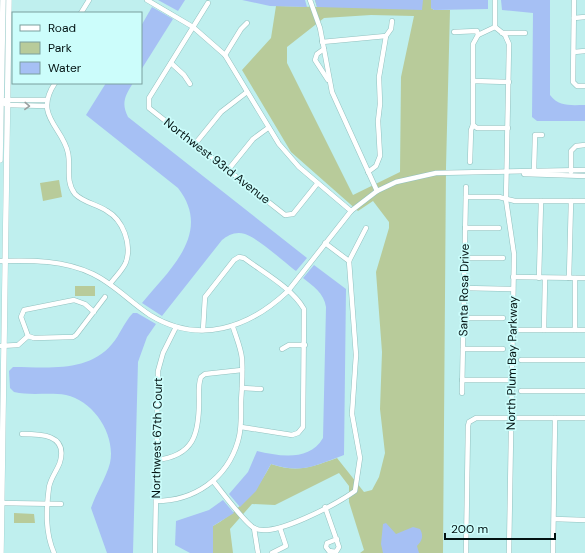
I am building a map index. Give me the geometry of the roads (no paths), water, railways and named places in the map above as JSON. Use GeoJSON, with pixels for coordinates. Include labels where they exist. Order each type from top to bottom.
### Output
{"type":"FeatureCollection","features":[{"type":"Feature","properties":{"kind":"main road"},"geometry":{"type":"LineString","coordinates":[[0,160],[3,0]]}},
{"type":"Feature","properties":{"kind":"main road"},"geometry":{"type":"LineString","coordinates":[[1,553],[2,261],[8,99],[9,0]]}},
{"type":"Feature","properties":{"kind":"street"},"geometry":{"type":"LineString","coordinates":[[82,12],[89,0]]}},
{"type":"Feature","properties":{"kind":"street"},"geometry":{"type":"LineString","coordinates":[[147,0],[193,27],[225,55],[268,128],[298,167],[351,211]]}},
{"type":"Feature","properties":{"kind":"street"},"geometry":{"type":"LineString","coordinates":[[310,0],[324,49],[332,92],[377,191]]}},
{"type":"Feature","properties":{"kind":"street"},"geometry":{"type":"LineString","coordinates":[[494,27],[495,0]]}},
{"type":"Feature","properties":{"kind":"street"},"geometry":{"type":"LineString","coordinates":[[574,0],[574,85],[585,86]]}},
{"type":"Feature","properties":{"kind":"street"},"geometry":{"type":"LineString","coordinates":[[190,84],[171,63],[208,3]]}},
{"type":"Feature","properties":{"kind":"street"},"geometry":{"type":"LineString","coordinates":[[574,18],[585,18]]}},
{"type":"Feature","properties":{"kind":"street"},"geometry":{"type":"LineString","coordinates":[[368,172],[376,166],[380,156],[378,121],[380,104],[379,77],[386,36],[391,29],[392,21]]}},
{"type":"Feature","properties":{"kind":"street"},"geometry":{"type":"LineString","coordinates":[[225,55],[241,29],[247,23]]}},
{"type":"Feature","properties":{"kind":"street"},"geometry":{"type":"LineString","coordinates":[[494,27],[502,33],[525,33]]}},
{"type":"Feature","properties":{"kind":"street"},"geometry":{"type":"LineString","coordinates":[[470,162],[471,130],[473,126],[473,44],[478,35],[494,27]]}},
{"type":"Feature","properties":{"kind":"street"},"geometry":{"type":"LineString","coordinates":[[454,32],[477,31],[478,35]]}},
{"type":"Feature","properties":{"kind":"street","name":"North Plum Bay Parkway"},"geometry":{"type":"LineString","coordinates":[[502,33],[509,44],[506,200],[514,254],[509,553]]}},
{"type":"Feature","properties":{"kind":"street"},"geometry":{"type":"LineString","coordinates":[[322,42],[386,36]]}},
{"type":"Feature","properties":{"kind":"street"},"geometry":{"type":"LineString","coordinates":[[324,49],[317,54],[315,60],[329,81]]}},
{"type":"Feature","properties":{"kind":"street"},"geometry":{"type":"LineString","coordinates":[[574,52],[585,51]]}},
{"type":"Feature","properties":{"kind":"street","name":"Northwest 93rd Avenue"},"geometry":{"type":"LineString","coordinates":[[171,63],[149,98],[149,108],[285,215],[293,214],[317,184]]}},
{"type":"Feature","properties":{"kind":"street"},"geometry":{"type":"LineString","coordinates":[[473,81],[509,82]]}},
{"type":"Feature","properties":{"kind":"street"},"geometry":{"type":"LineString","coordinates":[[54,84],[47,100],[47,106],[51,121],[68,153],[68,177],[74,192],[85,201],[108,211],[121,225],[125,235],[127,250],[126,262],[110,284]]}},
{"type":"Feature","properties":{"kind":"street"},"geometry":{"type":"LineString","coordinates":[[195,144],[221,112],[247,92]]}},
{"type":"Feature","properties":{"kind":"street"},"geometry":{"type":"LineString","coordinates":[[1,102],[8,99],[47,100]]}},
{"type":"Feature","properties":{"kind":"street"},"geometry":{"type":"LineString","coordinates":[[1,102],[7,105],[47,106]]}},
{"type":"Feature","properties":{"kind":"street"},"geometry":{"type":"LineString","coordinates":[[473,126],[478,128],[508,128]]}},
{"type":"Feature","properties":{"kind":"street"},"geometry":{"type":"LineString","coordinates":[[228,170],[253,139],[268,128]]}},
{"type":"Feature","properties":{"kind":"street"},"geometry":{"type":"LineString","coordinates":[[534,171],[535,135],[542,135]]}},
{"type":"Feature","properties":{"kind":"street"},"geometry":{"type":"LineString","coordinates":[[570,176],[571,151],[576,146],[585,145]]}},
{"type":"Feature","properties":{"kind":"street"},"geometry":{"type":"LineString","coordinates":[[2,261],[64,264],[94,274],[110,284],[149,314],[176,327],[203,330],[232,327],[257,316],[288,291],[351,211],[377,191],[396,182],[426,174],[585,170]]}},
{"type":"Feature","properties":{"kind":"street"},"geometry":{"type":"LineString","coordinates":[[506,173],[585,176]]}},
{"type":"Feature","properties":{"kind":"street","name":"Santa Rosa Drive"},"geometry":{"type":"LineString","coordinates":[[462,393],[466,187]]}},
{"type":"Feature","properties":{"kind":"street"},"geometry":{"type":"LineString","coordinates":[[466,197],[500,197],[506,200],[541,202],[585,201]]}},
{"type":"Feature","properties":{"kind":"street"},"geometry":{"type":"LineString","coordinates":[[569,278],[571,201]]}},
{"type":"Feature","properties":{"kind":"street"},"geometry":{"type":"LineString","coordinates":[[539,278],[541,202]]}},
{"type":"Feature","properties":{"kind":"street"},"geometry":{"type":"LineString","coordinates":[[254,528],[267,530],[280,528],[355,491],[360,466],[359,450],[352,414],[356,355],[349,261],[366,228]]}},
{"type":"Feature","properties":{"kind":"street"},"geometry":{"type":"LineString","coordinates":[[465,228],[499,228]]}},
{"type":"Feature","properties":{"kind":"street"},"geometry":{"type":"LineString","coordinates":[[326,243],[349,261]]}},
{"type":"Feature","properties":{"kind":"street"},"geometry":{"type":"LineString","coordinates":[[203,330],[205,297],[234,260],[239,257],[244,258],[288,291],[300,302],[304,309],[305,345],[303,427],[301,431],[292,435],[241,427]]}},
{"type":"Feature","properties":{"kind":"street"},"geometry":{"type":"LineString","coordinates":[[464,258],[503,258]]}},
{"type":"Feature","properties":{"kind":"street"},"geometry":{"type":"LineString","coordinates":[[513,277],[585,278]]}},
{"type":"Feature","properties":{"kind":"street"},"geometry":{"type":"LineString","coordinates":[[544,330],[545,278]]}},
{"type":"Feature","properties":{"kind":"street"},"geometry":{"type":"LineString","coordinates":[[575,278],[575,330]]}},
{"type":"Feature","properties":{"kind":"street"},"geometry":{"type":"LineString","coordinates":[[464,288],[513,289]]}},
{"type":"Feature","properties":{"kind":"street"},"geometry":{"type":"LineString","coordinates":[[28,336],[34,338],[73,337],[106,297]]}},
{"type":"Feature","properties":{"kind":"street"},"geometry":{"type":"LineString","coordinates":[[28,336],[21,317],[24,310],[74,300],[85,304],[94,312]]}},
{"type":"Feature","properties":{"kind":"street"},"geometry":{"type":"LineString","coordinates":[[464,318],[503,318]]}},
{"type":"Feature","properties":{"kind":"street","name":"Northwest 67th Court"},"geometry":{"type":"LineString","coordinates":[[155,553],[158,371],[163,353],[176,327]]}},
{"type":"Feature","properties":{"kind":"street"},"geometry":{"type":"LineString","coordinates":[[156,501],[179,499],[202,489],[213,481],[228,464],[234,453],[241,427],[242,370],[241,355],[232,327]]}},
{"type":"Feature","properties":{"kind":"street"},"geometry":{"type":"LineString","coordinates":[[512,330],[585,330]]}},
{"type":"Feature","properties":{"kind":"street"},"geometry":{"type":"LineString","coordinates":[[2,346],[18,345],[28,336]]}},
{"type":"Feature","properties":{"kind":"street"},"geometry":{"type":"LineString","coordinates":[[282,349],[289,345],[305,345]]}},
{"type":"Feature","properties":{"kind":"street"},"geometry":{"type":"LineString","coordinates":[[463,349],[503,349]]}},
{"type":"Feature","properties":{"kind":"street"},"geometry":{"type":"LineString","coordinates":[[521,360],[585,360]]}},
{"type":"Feature","properties":{"kind":"street"},"geometry":{"type":"LineString","coordinates":[[156,460],[166,459],[181,453],[194,440],[198,429],[201,377],[205,374],[242,370]]}},
{"type":"Feature","properties":{"kind":"street"},"geometry":{"type":"LineString","coordinates":[[462,380],[511,380]]}},
{"type":"Feature","properties":{"kind":"street"},"geometry":{"type":"LineString","coordinates":[[242,388],[261,389]]}},
{"type":"Feature","properties":{"kind":"street"},"geometry":{"type":"LineString","coordinates":[[520,391],[585,391]]}},
{"type":"Feature","properties":{"kind":"street"},"geometry":{"type":"LineString","coordinates":[[466,553],[469,422],[476,418],[585,418]]}},
{"type":"Feature","properties":{"kind":"street"},"geometry":{"type":"LineString","coordinates":[[553,553],[555,418]]}},
{"type":"Feature","properties":{"kind":"street"},"geometry":{"type":"LineString","coordinates":[[22,434],[50,436],[60,447],[61,455],[59,463],[51,477],[46,527],[54,553]]}},
{"type":"Feature","properties":{"kind":"street"},"geometry":{"type":"LineString","coordinates":[[213,481],[254,528],[258,553]]}},
{"type":"Feature","properties":{"kind":"street"},"geometry":{"type":"LineString","coordinates":[[1,503],[61,504]]}},
{"type":"Feature","properties":{"kind":"street"},"geometry":{"type":"LineString","coordinates":[[325,507],[337,539]]}},
{"type":"Feature","properties":{"kind":"street"},"geometry":{"type":"LineString","coordinates":[[554,519],[585,520]]}},
{"type":"Feature","properties":{"kind":"street"},"geometry":{"type":"LineString","coordinates":[[272,553],[284,549],[286,546],[280,528]]}},
{"type":"Feature","properties":{"kind":"water"},"geometry":{"type":"Polygon","coordinates":[[[158,0],[185,0],[178,11],[158,0]]]}},
{"type":"Feature","properties":{"kind":"water"},"geometry":{"type":"Polygon","coordinates":[[[242,0],[305,0],[307,7],[270,6],[242,0]]]}},
{"type":"Feature","properties":{"kind":"water"},"geometry":{"type":"Polygon","coordinates":[[[315,0],[423,0],[422,10],[317,7],[315,0]]]}},
{"type":"Feature","properties":{"kind":"water"},"geometry":{"type":"Polygon","coordinates":[[[431,0],[488,0],[488,9],[434,10],[431,8],[431,0]]]}},
{"type":"Feature","properties":{"kind":"water"},"geometry":{"type":"Polygon","coordinates":[[[501,0],[550,0],[550,95],[557,102],[570,105],[585,105],[585,121],[537,121],[532,117],[533,13],[502,10],[501,0]]]}},
{"type":"Feature","properties":{"kind":"water"},"geometry":{"type":"Polygon","coordinates":[[[152,7],[173,19],[142,68],[142,24],[152,7]]]}},
{"type":"Feature","properties":{"kind":"water"},"geometry":{"type":"Polygon","coordinates":[[[105,84],[132,84],[124,104],[128,117],[307,258],[296,271],[250,236],[242,233],[230,235],[222,240],[162,316],[142,303],[164,277],[183,250],[189,235],[191,220],[188,205],[178,188],[86,115],[105,84]]]}},
{"type":"Feature","properties":{"kind":"water"},"geometry":{"type":"Polygon","coordinates":[[[314,265],[346,289],[344,455],[316,465],[300,468],[282,467],[271,464],[256,491],[240,507],[229,494],[248,472],[257,451],[284,455],[302,454],[317,446],[323,438],[326,307],[320,294],[303,278],[314,265]]]}},
{"type":"Feature","properties":{"kind":"water"},"geometry":{"type":"Polygon","coordinates":[[[133,313],[137,313],[156,324],[147,337],[138,362],[133,553],[107,553],[91,508],[110,463],[110,441],[101,421],[86,404],[76,398],[66,395],[27,394],[14,392],[10,388],[9,371],[13,367],[66,366],[91,360],[112,344],[133,313]]]}},
{"type":"Feature","properties":{"kind":"water"},"geometry":{"type":"Polygon","coordinates":[[[223,500],[234,513],[213,526],[213,553],[190,553],[175,545],[176,521],[209,510],[223,500]]]}},
{"type":"Feature","properties":{"kind":"water"},"geometry":{"type":"Polygon","coordinates":[[[386,523],[396,534],[413,527],[420,529],[422,536],[417,546],[419,553],[383,553],[381,544],[383,524],[386,523]]]}}]}
